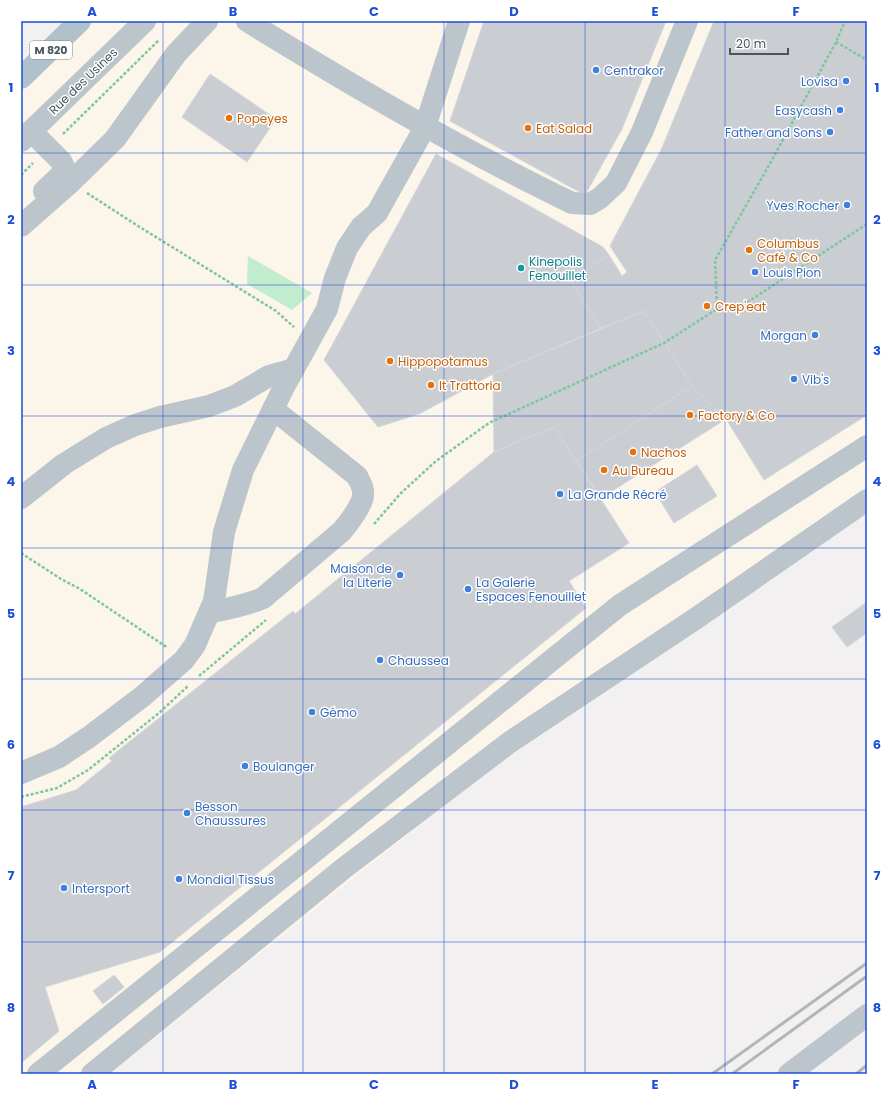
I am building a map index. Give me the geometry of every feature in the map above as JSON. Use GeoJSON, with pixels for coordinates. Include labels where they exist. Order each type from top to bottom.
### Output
{"type":"FeatureCollection","features":[{"type":"Feature","properties":{"kind":"main road","name":"M 820"},"geometry":{"type":"LineString","coordinates":[[21,78],[80,21]]}},
{"type":"Feature","properties":{"kind":"street","name":"Rue des Usines"},"geometry":{"type":"LineString","coordinates":[[31,132],[145,21]]}},
{"type":"Feature","properties":{"kind":"street"},"geometry":{"type":"LineString","coordinates":[[21,226],[93,162],[115,139],[176,54],[206,21]]}},
{"type":"Feature","properties":{"kind":"street"},"geometry":{"type":"LineString","coordinates":[[247,21],[316,64],[425,127],[572,203],[590,204],[600,198],[616,183],[642,132],[687,21]]}},
{"type":"Feature","properties":{"kind":"street"},"geometry":{"type":"LineString","coordinates":[[21,773],[59,757],[76,746],[144,696],[184,660],[196,645],[214,601],[224,532],[237,486],[250,454],[327,308],[332,294],[335,278],[347,248],[362,226],[378,213],[425,127],[459,21]]}},
{"type":"Feature","properties":{"kind":"street"},"geometry":{"type":"LineString","coordinates":[[31,132],[53,144],[75,159],[84,162],[93,162]]}},
{"type":"Feature","properties":{"kind":"street"},"geometry":{"type":"LineString","coordinates":[[21,215],[36,197],[61,175],[64,167],[53,144]]}},
{"type":"Feature","properties":{"kind":"street"},"geometry":{"type":"LineString","coordinates":[[21,498],[64,464],[106,438],[135,425],[160,417],[209,406],[235,396],[269,376],[294,369]]}},
{"type":"Feature","properties":{"kind":"street"},"geometry":{"type":"LineString","coordinates":[[209,612],[248,605],[263,598],[342,531],[348,524],[364,496],[362,486],[357,476],[273,409]]}},
{"type":"Feature","properties":{"kind":"street"},"geometry":{"type":"LineString","coordinates":[[38,1074],[620,605],[867,446]]}},
{"type":"Feature","properties":{"kind":"street"},"geometry":{"type":"LineString","coordinates":[[92,1074],[344,868],[510,742],[695,619],[867,500]]}},
{"type":"Feature","properties":{"kind":"street"},"geometry":{"type":"LineString","coordinates":[[789,1074],[867,1015]]}},
{"type":"Feature","properties":{"kind":"path"},"geometry":{"type":"LineString","coordinates":[[717,309],[715,260],[768,167],[836,42],[845,21]]}},
{"type":"Feature","properties":{"kind":"path"},"geometry":{"type":"LineString","coordinates":[[21,175],[161,38]]}},
{"type":"Feature","properties":{"kind":"path"},"geometry":{"type":"LineString","coordinates":[[836,42],[867,60]]}},
{"type":"Feature","properties":{"kind":"path"},"geometry":{"type":"LineString","coordinates":[[71,182],[138,226],[276,311],[299,331],[308,346]]}},
{"type":"Feature","properties":{"kind":"path"},"geometry":{"type":"LineString","coordinates":[[371,528],[401,493],[436,461],[489,423],[664,343],[717,309],[746,303],[867,224]]}},
{"type":"Feature","properties":{"kind":"path"},"geometry":{"type":"LineString","coordinates":[[21,552],[61,579],[80,589],[204,672]]}},
{"type":"Feature","properties":{"kind":"path"},"geometry":{"type":"LineString","coordinates":[[198,677],[271,616]]}},
{"type":"Feature","properties":{"kind":"path"},"geometry":{"type":"LineString","coordinates":[[21,798],[57,788],[88,770],[158,713],[193,682]]}},
{"type":"Feature","properties":{"kind":"shaded area"},"geometry":{"type":"Polygon","coordinates":[[[82,21],[867,21],[867,511],[521,744],[110,1074],[21,1074],[21,79],[82,21]]]}},
{"type":"Feature","properties":{"kind":"green space"},"geometry":{"type":"Polygon","coordinates":[[[248,256],[312,293],[292,310],[247,284],[248,256]]]}},
{"type":"Feature","properties":{"kind":"building"},"geometry":{"type":"Polygon","coordinates":[[[484,21],[666,21],[622,129],[585,195],[450,121],[484,21]]]}},
{"type":"Feature","properties":{"kind":"building"},"geometry":{"type":"Polygon","coordinates":[[[714,21],[867,21],[867,415],[764,480],[726,419],[692,386],[644,311],[601,328],[570,280],[609,255],[622,276],[627,272],[610,246],[662,148],[714,21]]]}},
{"type":"Feature","properties":{"kind":"building","name":"Popeyes"},"geometry":{"type":"Polygon","coordinates":[[[210,74],[276,119],[247,162],[182,117],[210,74]]]}},
{"type":"Feature","properties":{"kind":"building"},"geometry":{"type":"Polygon","coordinates":[[[436,154],[603,247],[609,255],[570,280],[601,328],[493,374],[419,414],[378,427],[324,360],[436,154]]]}},
{"type":"Feature","properties":{"kind":"building"},"geometry":{"type":"Polygon","coordinates":[[[644,311],[692,386],[576,461],[554,427],[494,452],[493,374],[644,311]]]}},
{"type":"Feature","properties":{"kind":"building"},"geometry":{"type":"Polygon","coordinates":[[[692,386],[726,419],[601,498],[576,461],[692,386]]]}},
{"type":"Feature","properties":{"kind":"building"},"geometry":{"type":"Polygon","coordinates":[[[554,427],[629,543],[569,581],[586,608],[160,952],[45,987],[59,1031],[21,1063],[21,807],[76,790],[112,761],[109,758],[293,611],[295,614],[494,452],[554,427]]]}},
{"type":"Feature","properties":{"kind":"building"},"geometry":{"type":"Polygon","coordinates":[[[697,465],[717,496],[674,523],[655,492],[697,465]]]}},
{"type":"Feature","properties":{"kind":"building"},"geometry":{"type":"Polygon","coordinates":[[[867,602],[867,633],[847,647],[832,627],[867,602]]]}},
{"type":"Feature","properties":{"kind":"building"},"geometry":{"type":"Polygon","coordinates":[[[114,975],[124,987],[103,1004],[93,991],[114,975]]]}},
{"type":"Feature","properties":{"kind":"railway"},"geometry":{"type":"LineString","coordinates":[[712,1074],[867,963]]}},
{"type":"Feature","properties":{"kind":"railway"},"geometry":{"type":"LineString","coordinates":[[732,1074],[867,976]]}},
{"type":"Feature","properties":{"kind":"railway"},"geometry":{"type":"LineString","coordinates":[[856,1074],[867,1065]]}},
{"type":"Feature","properties":{"kind":"place","name":"Centrakor"},"geometry":{"type":"Point","coordinates":[596,70]}},
{"type":"Feature","properties":{"kind":"place","name":"Lovisa"},"geometry":{"type":"Point","coordinates":[846,81]}},
{"type":"Feature","properties":{"kind":"place","name":"Easycash"},"geometry":{"type":"Point","coordinates":[840,110]}},
{"type":"Feature","properties":{"kind":"place","name":"Popeyes"},"geometry":{"type":"Point","coordinates":[229,118]}},
{"type":"Feature","properties":{"kind":"place","name":"Eat Salad"},"geometry":{"type":"Point","coordinates":[528,128]}},
{"type":"Feature","properties":{"kind":"place","name":"Father and Sons"},"geometry":{"type":"Point","coordinates":[830,132]}},
{"type":"Feature","properties":{"kind":"place","name":"Yves Rocher"},"geometry":{"type":"Point","coordinates":[847,205]}},
{"type":"Feature","properties":{"kind":"place","name":"Columbus Café & Co"},"geometry":{"type":"Point","coordinates":[749,250]}},
{"type":"Feature","properties":{"kind":"place","name":"Kinepolis Fenouillet"},"geometry":{"type":"Point","coordinates":[521,268]}},
{"type":"Feature","properties":{"kind":"place","name":"Louis Pion"},"geometry":{"type":"Point","coordinates":[755,272]}},
{"type":"Feature","properties":{"kind":"place","name":"Crep'eat"},"geometry":{"type":"Point","coordinates":[707,306]}},
{"type":"Feature","properties":{"kind":"place","name":"Morgan"},"geometry":{"type":"Point","coordinates":[815,335]}},
{"type":"Feature","properties":{"kind":"place","name":"Hippopotamus"},"geometry":{"type":"Point","coordinates":[390,361]}},
{"type":"Feature","properties":{"kind":"place","name":"Vib's"},"geometry":{"type":"Point","coordinates":[794,379]}},
{"type":"Feature","properties":{"kind":"place","name":"It Trattoria"},"geometry":{"type":"Point","coordinates":[431,385]}},
{"type":"Feature","properties":{"kind":"place","name":"Factory & Co"},"geometry":{"type":"Point","coordinates":[690,415]}},
{"type":"Feature","properties":{"kind":"place","name":"Nachos"},"geometry":{"type":"Point","coordinates":[633,452]}},
{"type":"Feature","properties":{"kind":"place","name":"Au Bureau"},"geometry":{"type":"Point","coordinates":[604,470]}},
{"type":"Feature","properties":{"kind":"place","name":"La Grande Récré"},"geometry":{"type":"Point","coordinates":[560,494]}},
{"type":"Feature","properties":{"kind":"place","name":"Maison de la Literie"},"geometry":{"type":"Point","coordinates":[400,575]}},
{"type":"Feature","properties":{"kind":"place","name":"La Galerie Espaces Fenouillet"},"geometry":{"type":"Point","coordinates":[468,589]}},
{"type":"Feature","properties":{"kind":"place","name":"Chaussea"},"geometry":{"type":"Point","coordinates":[380,660]}},
{"type":"Feature","properties":{"kind":"place","name":"Gémo"},"geometry":{"type":"Point","coordinates":[312,712]}},
{"type":"Feature","properties":{"kind":"place","name":"Boulanger"},"geometry":{"type":"Point","coordinates":[245,766]}},
{"type":"Feature","properties":{"kind":"place","name":"Besson Chaussures"},"geometry":{"type":"Point","coordinates":[187,813]}},
{"type":"Feature","properties":{"kind":"place","name":"Mondial Tissus"},"geometry":{"type":"Point","coordinates":[179,879]}},
{"type":"Feature","properties":{"kind":"place","name":"Intersport"},"geometry":{"type":"Point","coordinates":[64,888]}}]}
